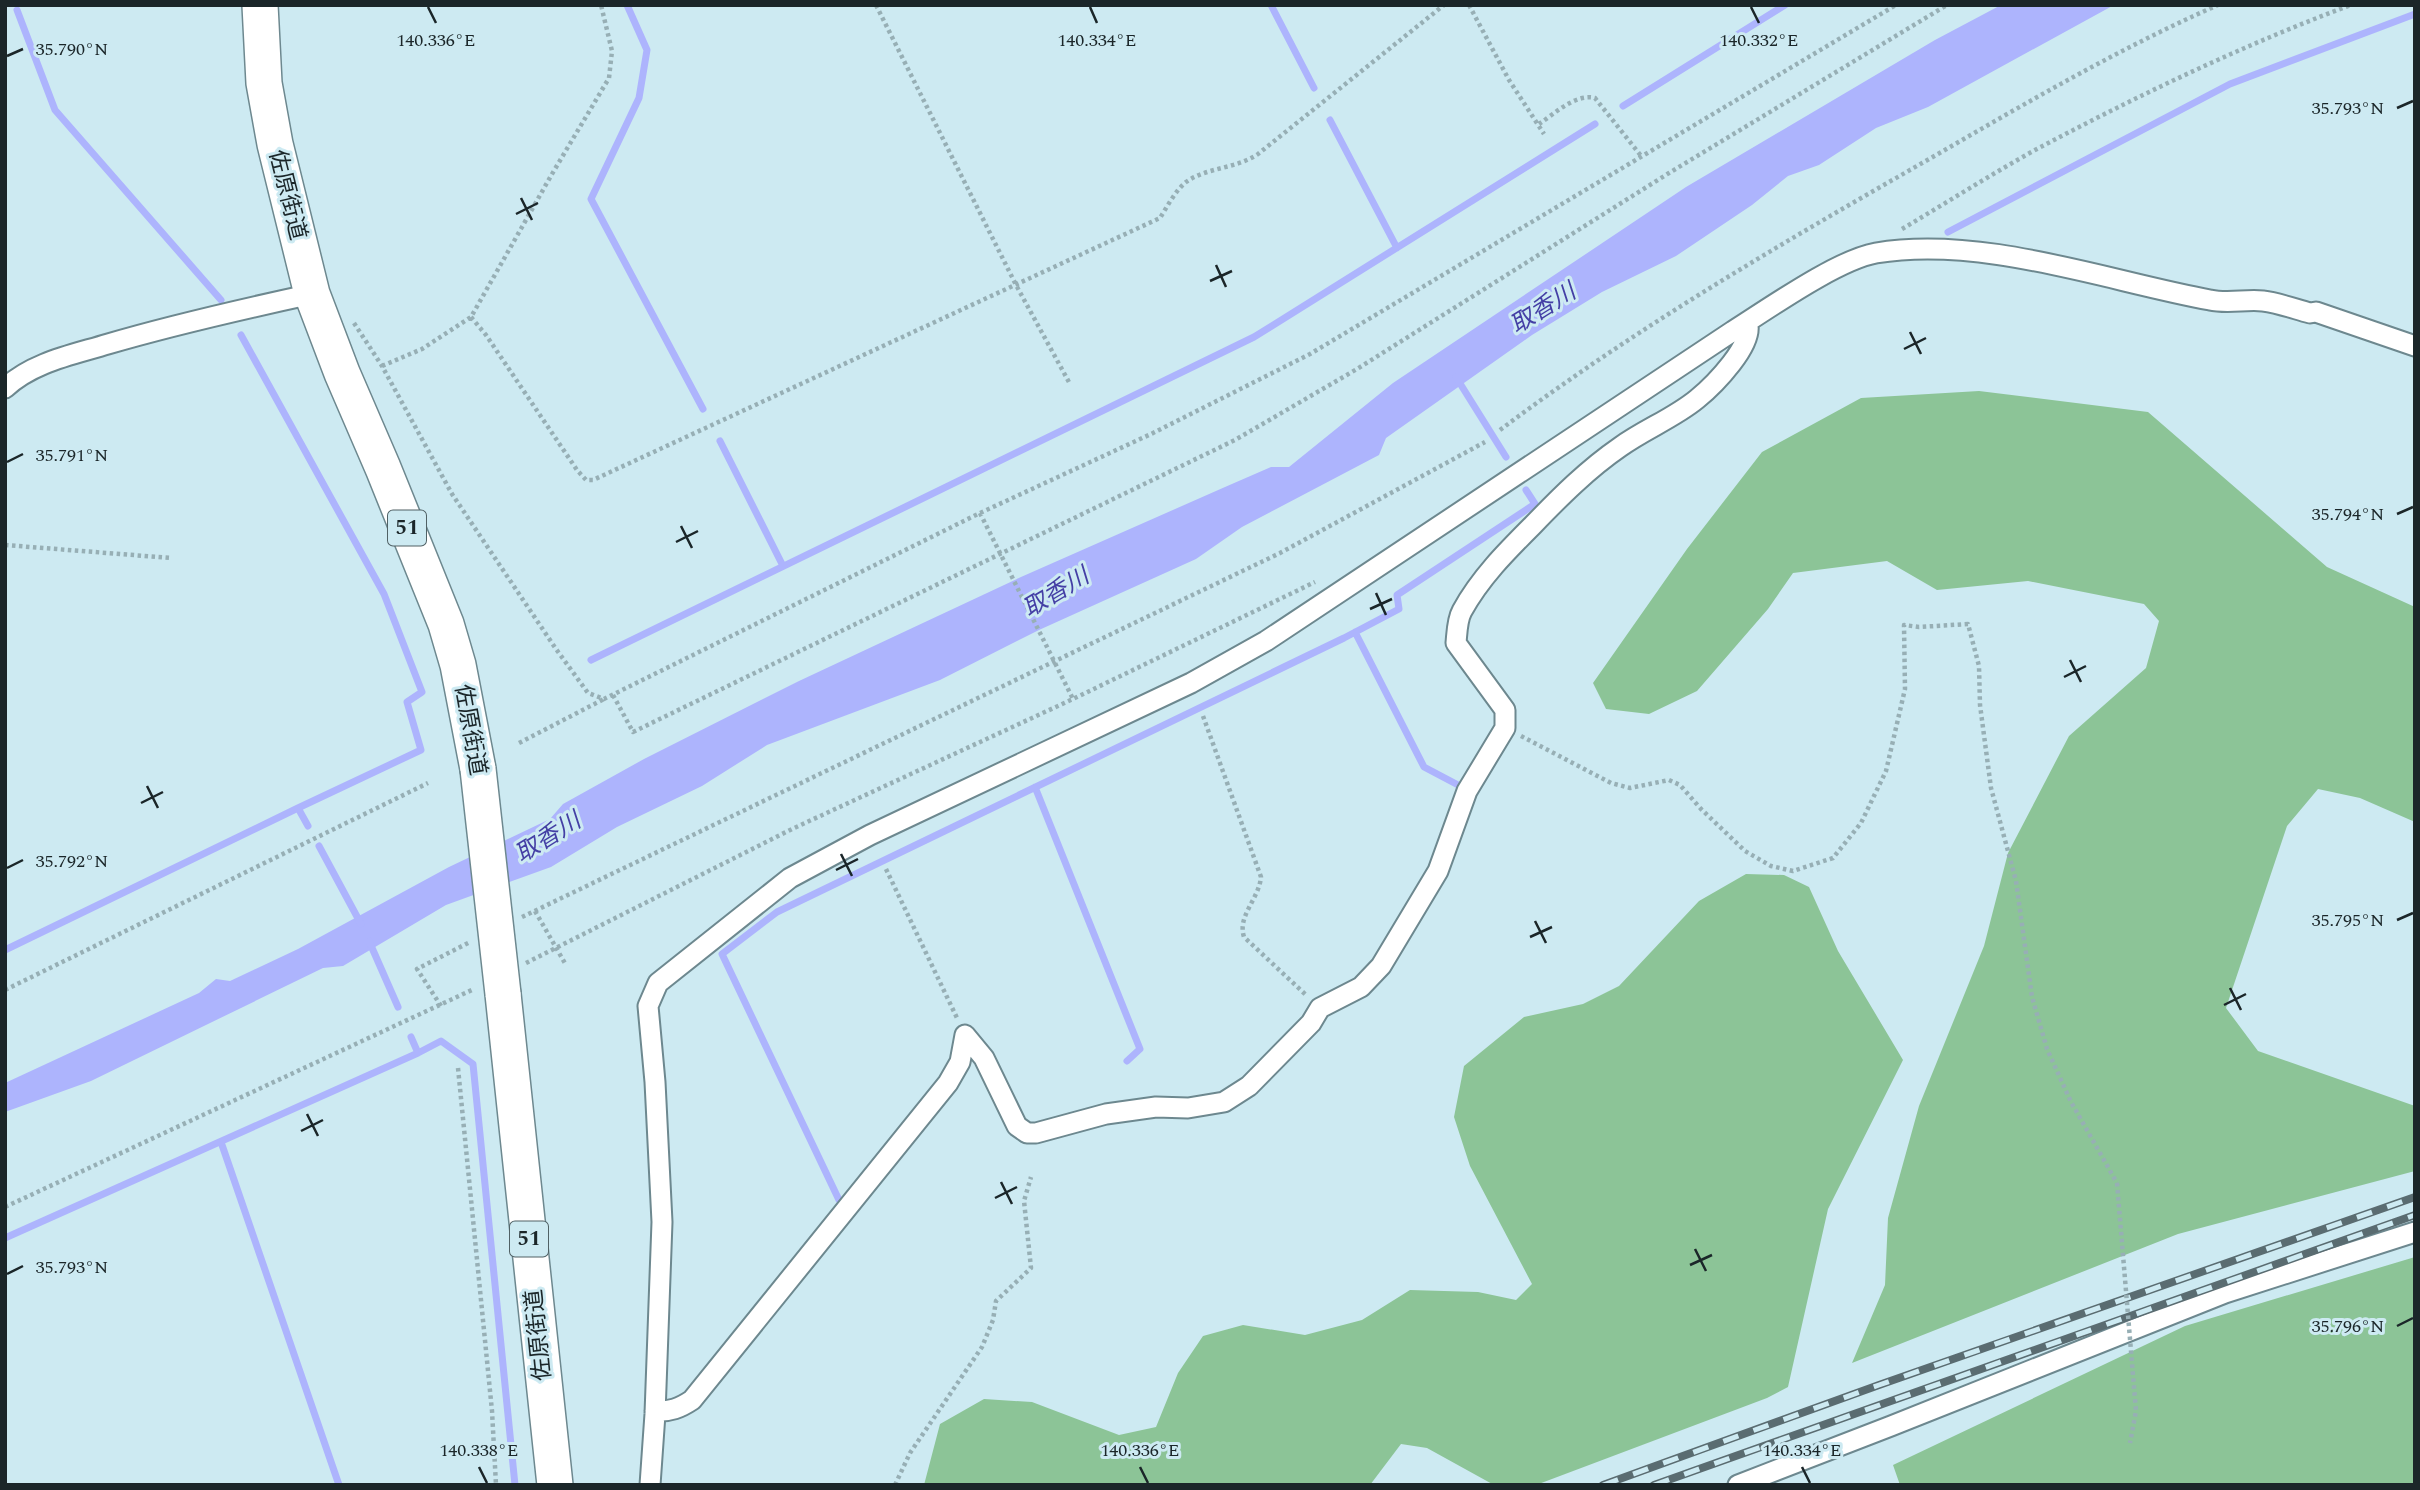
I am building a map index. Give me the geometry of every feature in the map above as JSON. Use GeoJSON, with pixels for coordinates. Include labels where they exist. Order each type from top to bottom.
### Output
{"type":"FeatureCollection","features":[{"type":"Feature","properties":{"kind":"highway","name":"佐原街道"},"geometry":{"type":"LineString","coordinates":[[260,5],[264,83],[275,144],[312,293],[342,373],[446,624],[458,665],[478,769],[555,1485]]}},
{"type":"Feature","properties":{"kind":"street"},"geometry":{"type":"LineString","coordinates":[[649,1485],[655,1411],[662,1222],[648,1006],[658,984],[790,878],[870,835],[1191,683],[1266,641],[1747,322],[1855,259],[1875,253],[1909,250],[2021,258],[2214,301],[2263,301],[2310,313],[2316,312],[2415,346]]}},
{"type":"Feature","properties":{"kind":"street"},"geometry":{"type":"LineString","coordinates":[[5,388],[24,373],[54,361],[184,322],[312,293]]}},
{"type":"Feature","properties":{"kind":"street"},"geometry":{"type":"LineString","coordinates":[[965,1035],[984,1058],[1017,1126],[1027,1133],[1036,1133],[1106,1114],[1156,1107],[1188,1108],[1224,1102],[1250,1086],[1311,1023],[1320,1008],[1361,987],[1381,966],[1438,871],[1467,791],[1505,728],[1505,710],[1456,643],[1461,614],[1489,570],[1573,484],[1619,447],[1682,410],[1710,387],[1728,368],[1743,346],[1749,331],[1747,322]]}},
{"type":"Feature","properties":{"kind":"street"},"geometry":{"type":"LineString","coordinates":[[655,1411],[681,1407],[692,1400],[948,1083],[960,1062],[965,1035]]}},
{"type":"Feature","properties":{"kind":"street"},"geometry":{"type":"LineString","coordinates":[[1738,1485],[2225,1293],[2415,1232]]}},
{"type":"Feature","properties":{"kind":"path"},"geometry":{"type":"LineString","coordinates":[[382,366],[422,349],[471,317],[609,78],[612,51],[601,5]]}},
{"type":"Feature","properties":{"kind":"path"},"geometry":{"type":"LineString","coordinates":[[876,5],[1016,285],[1070,384]]}},
{"type":"Feature","properties":{"kind":"path"},"geometry":{"type":"LineString","coordinates":[[471,317],[577,470],[586,480],[593,480],[1160,218],[1184,184],[1194,177],[1247,162],[1444,5]]}},
{"type":"Feature","properties":{"kind":"path"},"geometry":{"type":"LineString","coordinates":[[1469,5],[1509,80],[1544,134]]}},
{"type":"Feature","properties":{"kind":"path"},"geometry":{"type":"LineString","coordinates":[[519,743],[979,513],[1151,434],[1310,355],[1896,5]]}},
{"type":"Feature","properties":{"kind":"path"},"geometry":{"type":"LineString","coordinates":[[613,695],[633,732],[1235,440],[1357,369],[1670,173],[1947,5]]}},
{"type":"Feature","properties":{"kind":"path"},"geometry":{"type":"LineString","coordinates":[[1500,430],[1578,374],[1846,206],[2077,74],[2218,5]]}},
{"type":"Feature","properties":{"kind":"path"},"geometry":{"type":"LineString","coordinates":[[1875,253],[1883,241],[2034,151],[2183,76],[2309,20],[2351,5]]}},
{"type":"Feature","properties":{"kind":"path"},"geometry":{"type":"LineString","coordinates":[[1539,124],[1577,100],[1588,96],[1595,98],[1642,157]]}},
{"type":"Feature","properties":{"kind":"path"},"geometry":{"type":"LineString","coordinates":[[353,321],[382,366],[452,494],[588,693],[604,699]]}},
{"type":"Feature","properties":{"kind":"path"},"geometry":{"type":"LineString","coordinates":[[510,923],[1279,553],[1485,442]]}},
{"type":"Feature","properties":{"kind":"path"},"geometry":{"type":"LineString","coordinates":[[979,513],[1073,699]]}},
{"type":"Feature","properties":{"kind":"path"},"geometry":{"type":"LineString","coordinates":[[5,545],[171,558]]}},
{"type":"Feature","properties":{"kind":"path"},"geometry":{"type":"LineString","coordinates":[[5,1207],[441,1006],[500,983],[532,960],[792,829],[1073,699],[1320,580]]}},
{"type":"Feature","properties":{"kind":"path"},"geometry":{"type":"LineString","coordinates":[[1505,728],[1611,783],[1630,788],[1669,780],[1680,785],[1745,851],[1771,866],[1794,871],[1833,858],[1861,823],[1886,771],[1905,688],[1904,625],[1919,627],[1968,624],[1979,666],[1980,705],[1991,788],[2016,881],[2032,998],[2048,1049],[2071,1102],[2117,1183],[2136,1411],[2130,1443]]}},
{"type":"Feature","properties":{"kind":"path"},"geometry":{"type":"LineString","coordinates":[[1203,716],[1261,877],[1257,895],[1243,918],[1241,929],[1244,937],[1320,1008]]}},
{"type":"Feature","properties":{"kind":"path"},"geometry":{"type":"LineString","coordinates":[[5,990],[428,783]]}},
{"type":"Feature","properties":{"kind":"path"},"geometry":{"type":"LineString","coordinates":[[886,869],[965,1035]]}},
{"type":"Feature","properties":{"kind":"path"},"geometry":{"type":"LineString","coordinates":[[535,911],[566,965]]}},
{"type":"Feature","properties":{"kind":"path"},"geometry":{"type":"LineString","coordinates":[[441,1006],[417,969],[472,941]]}},
{"type":"Feature","properties":{"kind":"path"},"geometry":{"type":"LineString","coordinates":[[458,1068],[492,1411],[496,1485]]}},
{"type":"Feature","properties":{"kind":"path"},"geometry":{"type":"LineString","coordinates":[[895,1485],[910,1454],[982,1348],[993,1320],[996,1301],[1031,1268],[1024,1201],[1031,1177]]}},
{"type":"Feature","properties":{"kind":"green space"},"geometry":{"type":"Polygon","coordinates":[[[1979,391],[2148,412],[2327,567],[2415,607],[2415,822],[2360,798],[2318,789],[2287,826],[2226,1008],[2258,1051],[2415,1106],[2415,1171],[2178,1234],[1852,1363],[1885,1285],[1888,1218],[1919,1106],[1984,946],[2008,853],[2069,736],[2146,668],[2159,621],[2144,604],[2028,581],[1937,590],[1887,561],[1793,573],[1768,609],[1697,691],[1649,714],[1606,709],[1593,683],[1687,549],[1762,452],[1861,398],[1979,391]]]}},
{"type":"Feature","properties":{"kind":"green space"},"geometry":{"type":"Polygon","coordinates":[[[1746,874],[1784,875],[1809,887],[1838,951],[1903,1060],[1828,1209],[1788,1387],[1767,1398],[1536,1485],[1494,1485],[1427,1448],[1401,1444],[1370,1485],[924,1485],[940,1424],[984,1399],[1032,1402],[1119,1435],[1156,1427],[1178,1373],[1203,1336],[1243,1325],[1305,1335],[1362,1320],[1410,1290],[1478,1292],[1516,1300],[1532,1284],[1470,1166],[1454,1117],[1464,1066],[1524,1017],[1583,1004],[1619,986],[1699,901],[1746,874]]]}},
{"type":"Feature","properties":{"kind":"green space"},"geometry":{"type":"Polygon","coordinates":[[[2415,1257],[2415,1485],[1900,1485],[1893,1465],[2185,1326],[2415,1257]]]}},
{"type":"Feature","properties":{"kind":"water","name":"取香川"},"geometry":{"type":"Polygon","coordinates":[[[2001,5],[2114,5],[1928,107],[1876,128],[1819,165],[1788,176],[1752,205],[1676,256],[1602,292],[1532,335],[1386,438],[1379,455],[1242,527],[1196,559],[1039,630],[940,680],[767,745],[702,786],[617,827],[551,867],[446,905],[343,966],[323,968],[91,1081],[5,1112],[5,1083],[199,993],[216,979],[230,981],[298,949],[449,867],[550,819],[563,804],[644,759],[799,681],[1021,577],[1225,487],[1271,467],[1289,467],[1393,383],[1686,187],[1935,40],[2001,5]]]}},
{"type":"Feature","properties":{"kind":"waterway"},"geometry":{"type":"LineString","coordinates":[[627,5],[647,50],[639,98],[591,199],[703,409]]}},
{"type":"Feature","properties":{"kind":"waterway"},"geometry":{"type":"LineString","coordinates":[[1271,5],[1314,88]]}},
{"type":"Feature","properties":{"kind":"waterway"},"geometry":{"type":"LineString","coordinates":[[1623,106],[1785,5]]}},
{"type":"Feature","properties":{"kind":"waterway"},"geometry":{"type":"LineString","coordinates":[[17,10],[55,110],[221,300]]}},
{"type":"Feature","properties":{"kind":"waterway"},"geometry":{"type":"LineString","coordinates":[[1948,232],[2230,84],[2415,14]]}},
{"type":"Feature","properties":{"kind":"waterway"},"geometry":{"type":"LineString","coordinates":[[1330,120],[1397,248]]}},
{"type":"Feature","properties":{"kind":"waterway"},"geometry":{"type":"LineString","coordinates":[[591,660],[1254,337],[1595,124]]}},
{"type":"Feature","properties":{"kind":"waterway"},"geometry":{"type":"LineString","coordinates":[[241,335],[384,594],[422,692],[407,702],[421,750],[298,808],[308,826]]}},
{"type":"Feature","properties":{"kind":"waterway"},"geometry":{"type":"LineString","coordinates":[[1456,377],[1506,457]]}},
{"type":"Feature","properties":{"kind":"waterway"},"geometry":{"type":"LineString","coordinates":[[720,441],[783,566]]}},
{"type":"Feature","properties":{"kind":"waterway"},"geometry":{"type":"LineString","coordinates":[[839,1200],[722,954],[777,912],[1399,609],[1397,595],[1535,504],[1526,490]]}},
{"type":"Feature","properties":{"kind":"waterway"},"geometry":{"type":"LineString","coordinates":[[1355,632],[1424,767],[1460,786]]}},
{"type":"Feature","properties":{"kind":"waterway"},"geometry":{"type":"LineString","coordinates":[[1035,787],[1140,1049],[1127,1061]]}},
{"type":"Feature","properties":{"kind":"waterway"},"geometry":{"type":"LineString","coordinates":[[5,950],[298,808]]}},
{"type":"Feature","properties":{"kind":"waterway"},"geometry":{"type":"LineString","coordinates":[[319,846],[361,924]]}},
{"type":"Feature","properties":{"kind":"waterway"},"geometry":{"type":"LineString","coordinates":[[369,941],[398,1007]]}},
{"type":"Feature","properties":{"kind":"waterway"},"geometry":{"type":"LineString","coordinates":[[411,1037],[418,1053],[441,1041],[473,1064],[515,1485]]}},
{"type":"Feature","properties":{"kind":"waterway"},"geometry":{"type":"LineString","coordinates":[[5,1238],[418,1053]]}},
{"type":"Feature","properties":{"kind":"waterway"},"geometry":{"type":"LineString","coordinates":[[221,1142],[339,1485]]}},
{"type":"Feature","properties":{"kind":"railway"},"geometry":{"type":"LineString","coordinates":[[1603,1485],[2415,1197]]}},
{"type":"Feature","properties":{"kind":"railway"},"geometry":{"type":"LineString","coordinates":[[1654,1485],[2415,1215]]}}]}
